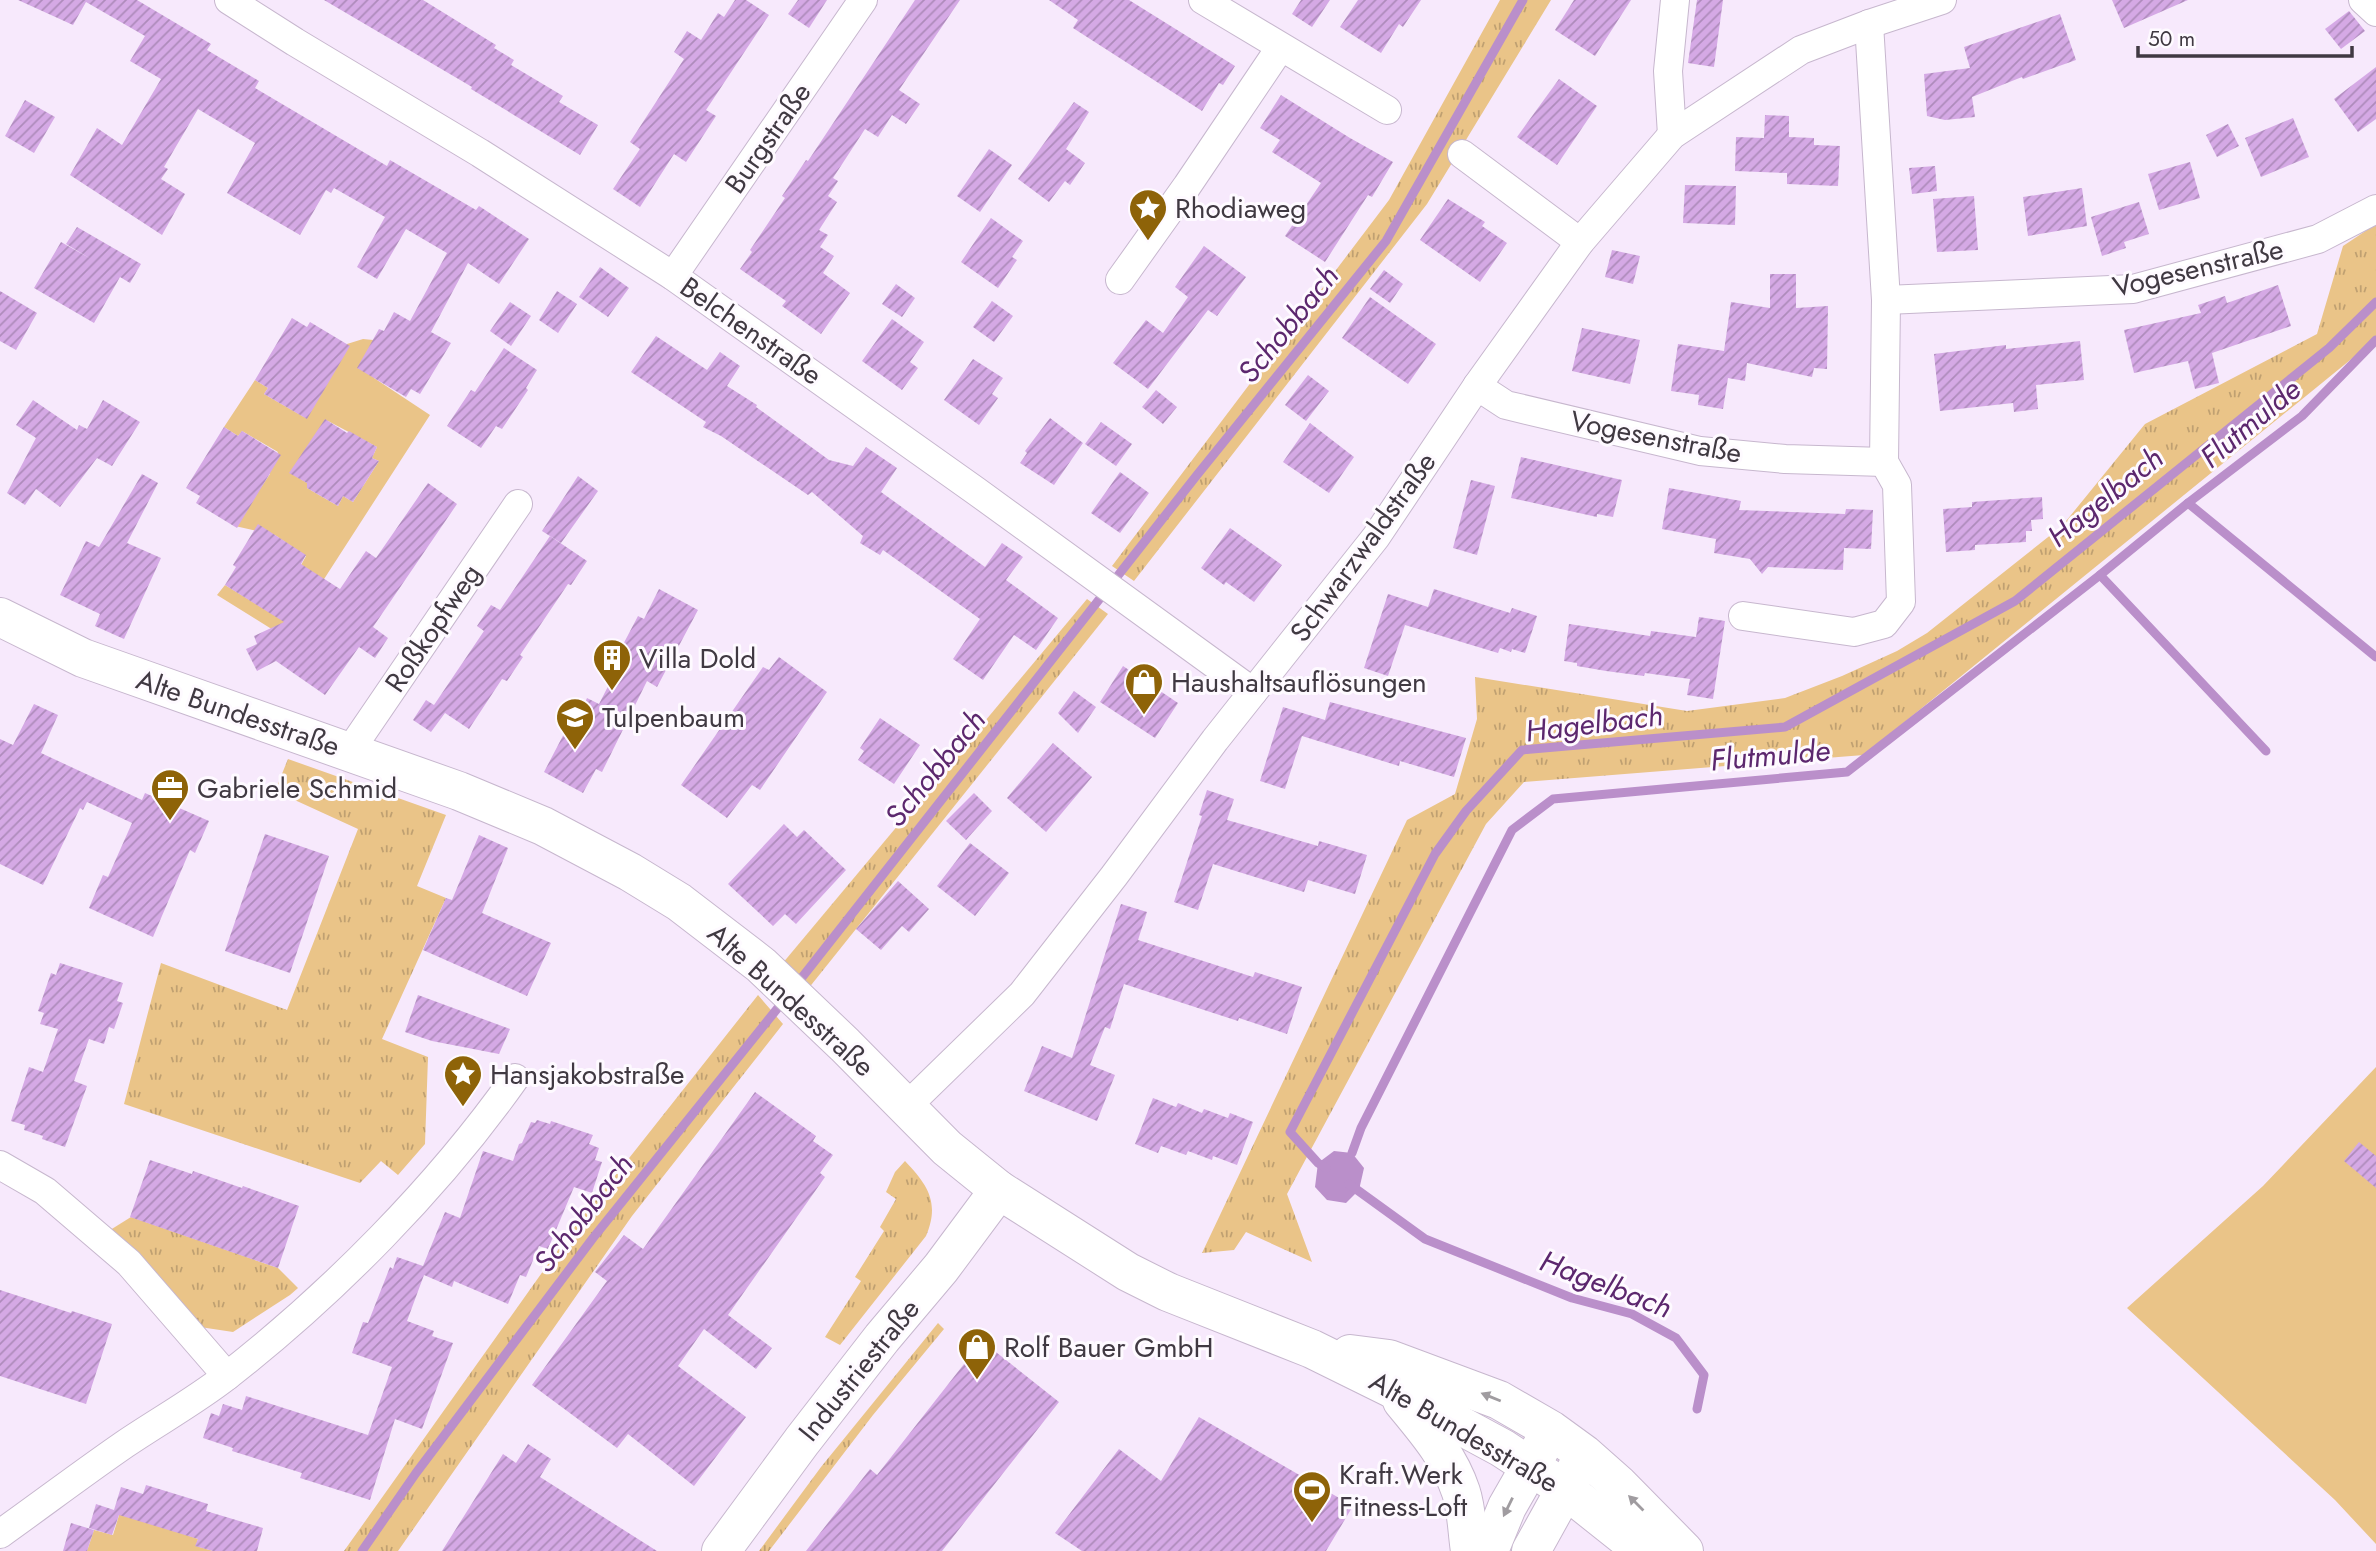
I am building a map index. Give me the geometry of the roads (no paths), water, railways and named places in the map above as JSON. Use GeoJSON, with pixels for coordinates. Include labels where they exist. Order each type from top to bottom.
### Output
{"type":"FeatureCollection","features":[{"type":"Feature","properties":{"kind":"street","name":"Belchenstraße"},"geometry":{"type":"LineString","coordinates":[[229,0],[480,153],[673,276],[1253,692]]}},
{"type":"Feature","properties":{"kind":"street","name":"Burgstraße"},"geometry":{"type":"LineString","coordinates":[[673,276],[863,0]]}},
{"type":"Feature","properties":{"kind":"street"},"geometry":{"type":"LineString","coordinates":[[1203,0],[1387,110]]}},
{"type":"Feature","properties":{"kind":"street"},"geometry":{"type":"LineString","coordinates":[[1672,135],[1668,71],[1675,0]]}},
{"type":"Feature","properties":{"kind":"street","name":"Schwarzwaldstraße"},"geometry":{"type":"LineString","coordinates":[[906,1107],[1022,994],[1253,692],[1376,537],[1477,386],[1580,242],[1672,135],[1801,50],[1942,0]]}},
{"type":"Feature","properties":{"kind":"street"},"geometry":{"type":"LineString","coordinates":[[2363,0],[2376,12]]}},
{"type":"Feature","properties":{"kind":"street"},"geometry":{"type":"LineString","coordinates":[[1743,616],[1854,632],[1884,624],[1901,602],[1897,485],[1884,463],[1886,300],[1869,24]]}},
{"type":"Feature","properties":{"kind":"street"},"geometry":{"type":"LineString","coordinates":[[1119,280],[1187,186],[1280,48]]}},
{"type":"Feature","properties":{"kind":"street"},"geometry":{"type":"LineString","coordinates":[[1462,154],[1580,242]]}},
{"type":"Feature","properties":{"kind":"street","name":"Vogesenstraße"},"geometry":{"type":"LineString","coordinates":[[1886,300],[2133,289],[2318,239],[2376,209]]}},
{"type":"Feature","properties":{"kind":"street","name":"Vogesenstraße"},"geometry":{"type":"LineString","coordinates":[[1477,386],[1506,405],[1700,451],[1785,459],[1884,463]]}},
{"type":"Feature","properties":{"kind":"street","name":"Roßkopfweg"},"geometry":{"type":"LineString","coordinates":[[349,752],[518,504]]}},
{"type":"Feature","properties":{"kind":"street","name":"Alte Bundesstraße"},"geometry":{"type":"LineString","coordinates":[[0,617],[83,658],[459,791],[543,826],[630,872],[679,902],[786,989],[947,1148],[999,1190],[1128,1272],[1181,1297],[1312,1349],[1391,1388],[1531,1465],[1643,1551]]}},
{"type":"Feature","properties":{"kind":"street"},"geometry":{"type":"LineString","coordinates":[[0,1534],[122,1446],[227,1376],[375,1244],[436,1178],[514,1078]]}},
{"type":"Feature","properties":{"kind":"street"},"geometry":{"type":"LineString","coordinates":[[0,1165],[45,1192],[129,1263],[227,1376]]}},
{"type":"Feature","properties":{"kind":"street","name":"Industriestraße"},"geometry":{"type":"LineString","coordinates":[[721,1551],[826,1410],[941,1268],[999,1190]]}},
{"type":"Feature","properties":{"kind":"street","name":"Alte Bundesstraße"},"geometry":{"type":"LineString","coordinates":[[1312,1349],[1390,1359],[1499,1400],[1551,1430],[1584,1454],[1619,1485],[1684,1551]]}},
{"type":"Feature","properties":{"kind":"street"},"geometry":{"type":"LineString","coordinates":[[1391,1388],[1450,1464],[1462,1494],[1471,1551]]}},
{"type":"Feature","properties":{"kind":"street"},"geometry":{"type":"LineString","coordinates":[[1489,1551],[1507,1507],[1551,1430]]}},
{"type":"Feature","properties":{"kind":"street"},"geometry":{"type":"LineString","coordinates":[[1531,1551],[1584,1454]]}},
{"type":"Feature","properties":{"kind":"waterway","name":"Schobbach"},"geometry":{"type":"LineString","coordinates":[[796,985],[1197,475],[1386,241],[1523,0]]}},
{"type":"Feature","properties":{"kind":"waterway","name":"Hagelbach"},"geometry":{"type":"LineString","coordinates":[[1326,1168],[1318,1163],[1290,1132],[1435,854],[1466,811],[1522,750],[1785,727],[2015,601],[2329,348],[2376,302]]}},
{"type":"Feature","properties":{"kind":"waterway","name":"Flutmulde"},"geometry":{"type":"LineString","coordinates":[[1352,1153],[1361,1128],[1512,830],[1553,799],[1847,772],[2302,416],[2376,340]]}},
{"type":"Feature","properties":{"kind":"waterway"},"geometry":{"type":"LineString","coordinates":[[2188,503],[2376,657]]}},
{"type":"Feature","properties":{"kind":"waterway"},"geometry":{"type":"LineString","coordinates":[[2100,575],[2266,751]]}},
{"type":"Feature","properties":{"kind":"waterway","name":"Schobbach"},"geometry":{"type":"LineString","coordinates":[[362,1551],[416,1473],[593,1238],[785,999]]}},
{"type":"Feature","properties":{"kind":"waterway","name":"Hagelbach"},"geometry":{"type":"LineString","coordinates":[[1349,1184],[1425,1239],[1572,1298],[1632,1314],[1676,1338],[1704,1375],[1697,1409]]}},
{"type":"Feature","properties":{"kind":"place","name":"Rhodiaweg"},"geometry":{"type":"Point","coordinates":[1148,242]}},
{"type":"Feature","properties":{"kind":"place","name":"Villa Dold"},"geometry":{"type":"Point","coordinates":[612,692]}},
{"type":"Feature","properties":{"kind":"place","name":"Haushaltsauflösungen"},"geometry":{"type":"Point","coordinates":[1144,716]}},
{"type":"Feature","properties":{"kind":"place","name":"Tulpenbaum"},"geometry":{"type":"Point","coordinates":[575,751]}},
{"type":"Feature","properties":{"kind":"place","name":"Gabriele Schmid"},"geometry":{"type":"Point","coordinates":[170,822]}},
{"type":"Feature","properties":{"kind":"place","name":"Hansjakobstraße"},"geometry":{"type":"Point","coordinates":[463,1108]}},
{"type":"Feature","properties":{"kind":"place","name":"Rolf Bauer GmbH"},"geometry":{"type":"Point","coordinates":[977,1381]}},
{"type":"Feature","properties":{"kind":"place","name":"Kraft.Werk Fitness-Loft"},"geometry":{"type":"Point","coordinates":[1312,1524]}}]}
